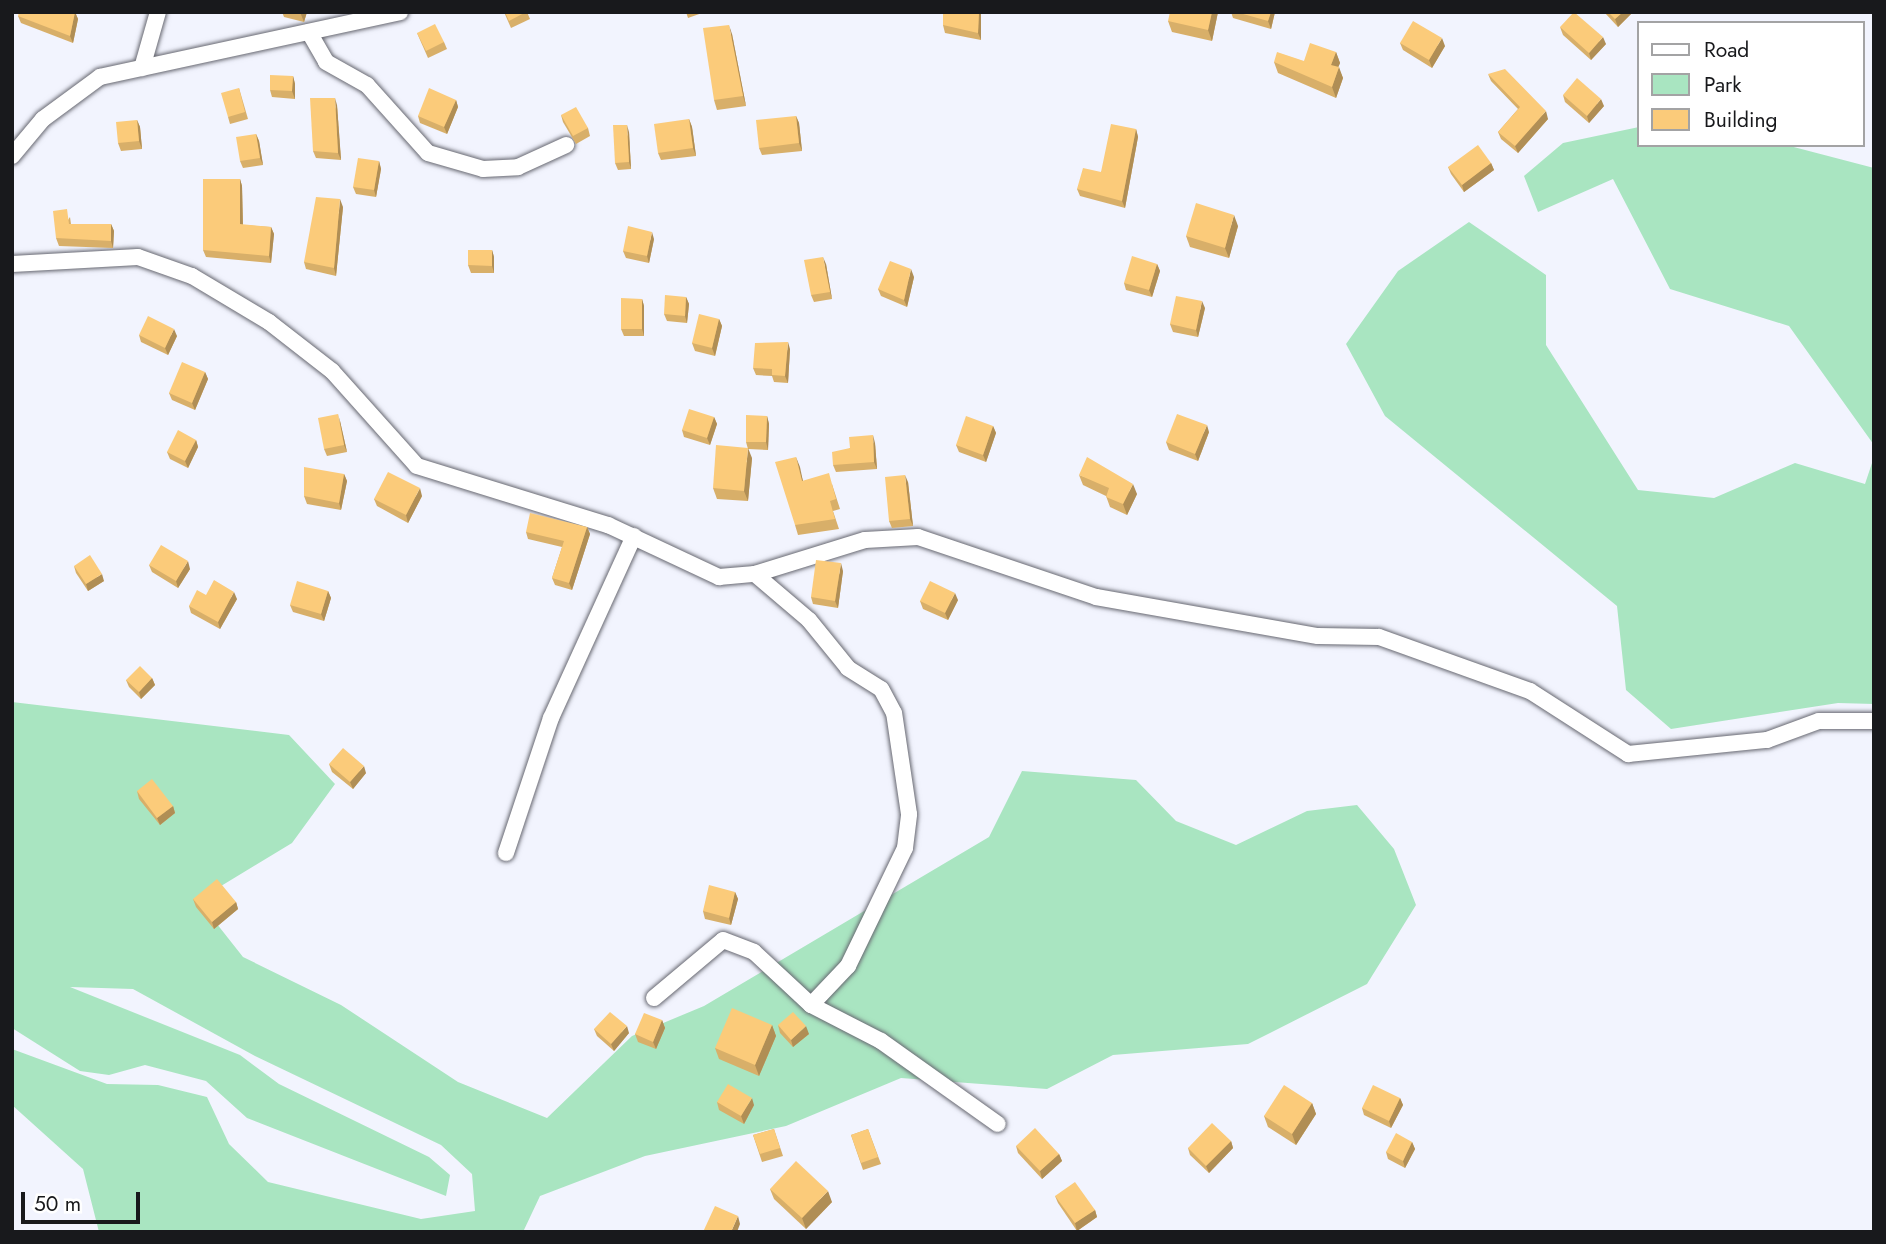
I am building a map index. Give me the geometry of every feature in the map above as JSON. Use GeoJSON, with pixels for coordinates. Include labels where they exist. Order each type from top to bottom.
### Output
{"type":"FeatureCollection","features":[{"type":"Feature","properties":{"kind":"street"},"geometry":{"type":"LineString","coordinates":[[142,68],[158,12]]}},
{"type":"Feature","properties":{"kind":"street"},"geometry":{"type":"LineString","coordinates":[[12,156],[43,119],[100,77],[400,12]]}},
{"type":"Feature","properties":{"kind":"street"},"geometry":{"type":"LineString","coordinates":[[309,32],[326,62],[367,85],[428,153],[483,169],[518,167],[566,145]]}},
{"type":"Feature","properties":{"kind":"street"},"geometry":{"type":"LineString","coordinates":[[12,264],[138,257],[192,276],[269,322],[332,371],[417,466],[634,536],[701,572],[755,575],[865,540],[937,541],[1070,591],[1318,636],[1379,637],[1530,691],[1628,754],[1767,740],[1819,721],[1874,721]]}},
{"type":"Feature","properties":{"kind":"street"},"geometry":{"type":"LineString","coordinates":[[506,853],[551,718],[634,536]]}},
{"type":"Feature","properties":{"kind":"street"},"geometry":{"type":"LineString","coordinates":[[755,575],[809,620],[848,668],[881,689],[894,713],[905,765],[909,814],[900,863],[848,966],[811,1005]]}},
{"type":"Feature","properties":{"kind":"street"},"geometry":{"type":"LineString","coordinates":[[654,998],[723,940],[754,953],[811,1005],[881,1041],[998,1124]]}},
{"type":"Feature","properties":{"kind":"green space"},"geometry":{"type":"Polygon","coordinates":[[[1638,127],[1638,147],[1794,147],[1874,168],[1874,445],[1789,326],[1670,289],[1613,179],[1538,212],[1524,176],[1563,143],[1638,127]]]}},
{"type":"Feature","properties":{"kind":"green space"},"geometry":{"type":"Polygon","coordinates":[[[1469,222],[1546,275],[1546,345],[1638,490],[1714,498],[1795,463],[1865,484],[1874,457],[1874,704],[1838,703],[1671,729],[1626,690],[1617,606],[1385,416],[1346,344],[1398,271],[1469,222]]]}},
{"type":"Feature","properties":{"kind":"green space"},"geometry":{"type":"Polygon","coordinates":[[[12,702],[289,735],[335,784],[292,843],[198,900],[243,957],[341,1005],[458,1082],[547,1118],[632,1036],[704,1006],[989,837],[1022,771],[1136,780],[1176,821],[1236,845],[1307,811],[1357,805],[1394,849],[1416,905],[1367,984],[1248,1044],[1113,1055],[1047,1089],[901,1078],[786,1126],[645,1156],[540,1196],[523,1232],[99,1232],[83,1169],[12,1105],[12,1049],[107,1084],[158,1085],[207,1097],[229,1144],[268,1182],[421,1219],[475,1211],[472,1174],[441,1145],[255,1056],[133,989],[70,987],[240,1055],[279,1084],[429,1157],[450,1175],[446,1196],[247,1118],[206,1081],[145,1065],[109,1075],[80,1071],[12,1028],[12,702]]]}},
{"type":"Feature","properties":{"kind":"building"},"geometry":{"type":"Polygon","coordinates":[[[19,12],[75,12],[70,36],[18,16],[19,12]]]}},
{"type":"Feature","properties":{"kind":"building"},"geometry":{"type":"Polygon","coordinates":[[[505,12],[526,12],[509,21],[505,12]]]}},
{"type":"Feature","properties":{"kind":"building"},"geometry":{"type":"Polygon","coordinates":[[[943,12],[979,12],[978,33],[943,25],[943,12]]]}},
{"type":"Feature","properties":{"kind":"building"},"geometry":{"type":"Polygon","coordinates":[[[1170,12],[1212,12],[1208,30],[1168,21],[1170,12]]]}},
{"type":"Feature","properties":{"kind":"building"},"geometry":{"type":"Polygon","coordinates":[[[1236,12],[1271,12],[1268,21],[1236,12]]]}},
{"type":"Feature","properties":{"kind":"building"},"geometry":{"type":"Polygon","coordinates":[[[1574,12],[1603,37],[1589,53],[1560,27],[1574,12]]]}},
{"type":"Feature","properties":{"kind":"building"},"geometry":{"type":"Polygon","coordinates":[[[1608,12],[1623,12],[1615,19],[1608,12]]]}},
{"type":"Feature","properties":{"kind":"building"},"geometry":{"type":"Polygon","coordinates":[[[1413,21],[1442,38],[1429,60],[1400,43],[1413,21]]]}},
{"type":"Feature","properties":{"kind":"building"},"geometry":{"type":"Polygon","coordinates":[[[435,24],[444,42],[426,51],[417,33],[435,24]]]}},
{"type":"Feature","properties":{"kind":"building"},"geometry":{"type":"Polygon","coordinates":[[[729,25],[743,96],[714,100],[703,28],[729,25]]]}},
{"type":"Feature","properties":{"kind":"building"},"geometry":{"type":"Polygon","coordinates":[[[1310,43],[1336,52],[1331,65],[1339,67],[1332,87],[1274,62],[1277,52],[1304,61],[1310,43]]]}},
{"type":"Feature","properties":{"kind":"building"},"geometry":{"type":"Polygon","coordinates":[[[1505,69],[1546,111],[1515,146],[1498,132],[1520,107],[1488,74],[1505,69]]]}},
{"type":"Feature","properties":{"kind":"building"},"geometry":{"type":"Polygon","coordinates":[[[270,75],[293,76],[292,91],[270,90],[270,75]]]}},
{"type":"Feature","properties":{"kind":"building"},"geometry":{"type":"Polygon","coordinates":[[[1577,78],[1601,99],[1587,116],[1563,95],[1577,78]]]}},
{"type":"Feature","properties":{"kind":"building"},"geometry":{"type":"Polygon","coordinates":[[[239,88],[245,112],[228,117],[221,93],[239,88]]]}},
{"type":"Feature","properties":{"kind":"building"},"geometry":{"type":"Polygon","coordinates":[[[429,88],[456,100],[444,127],[418,116],[429,88]]]}},
{"type":"Feature","properties":{"kind":"building"},"geometry":{"type":"Polygon","coordinates":[[[310,98],[335,98],[338,153],[313,151],[310,98]]]}},
{"type":"Feature","properties":{"kind":"building"},"geometry":{"type":"Polygon","coordinates":[[[576,107],[588,128],[573,136],[561,115],[576,107]]]}},
{"type":"Feature","properties":{"kind":"building"},"geometry":{"type":"Polygon","coordinates":[[[796,116],[799,143],[759,148],[756,120],[796,116]]]}},
{"type":"Feature","properties":{"kind":"building"},"geometry":{"type":"Polygon","coordinates":[[[689,119],[693,148],[658,153],[654,124],[689,119]]]}},
{"type":"Feature","properties":{"kind":"building"},"geometry":{"type":"Polygon","coordinates":[[[137,120],[139,141],[118,143],[116,122],[137,120]]]}},
{"type":"Feature","properties":{"kind":"building"},"geometry":{"type":"Polygon","coordinates":[[[1111,124],[1136,129],[1122,201],[1077,189],[1083,168],[1101,172],[1111,124]]]}},
{"type":"Feature","properties":{"kind":"building"},"geometry":{"type":"Polygon","coordinates":[[[613,125],[627,125],[629,162],[615,163],[613,125]]]}},
{"type":"Feature","properties":{"kind":"building"},"geometry":{"type":"Polygon","coordinates":[[[256,134],[260,158],[240,161],[236,137],[256,134]]]}},
{"type":"Feature","properties":{"kind":"building"},"geometry":{"type":"Polygon","coordinates":[[[1478,145],[1491,163],[1462,185],[1448,167],[1478,145]]]}},
{"type":"Feature","properties":{"kind":"building"},"geometry":{"type":"Polygon","coordinates":[[[358,158],[379,161],[374,190],[353,187],[358,158]]]}},
{"type":"Feature","properties":{"kind":"building"},"geometry":{"type":"Polygon","coordinates":[[[203,179],[240,179],[240,224],[271,227],[269,256],[203,250],[203,179]]]}},
{"type":"Feature","properties":{"kind":"building"},"geometry":{"type":"Polygon","coordinates":[[[316,197],[340,199],[334,268],[304,262],[316,197]]]}},
{"type":"Feature","properties":{"kind":"building"},"geometry":{"type":"Polygon","coordinates":[[[1196,203],[1234,215],[1225,248],[1186,236],[1196,203]]]}},
{"type":"Feature","properties":{"kind":"building"},"geometry":{"type":"Polygon","coordinates":[[[67,209],[69,224],[111,224],[111,241],[56,238],[53,211],[67,209]]]}},
{"type":"Feature","properties":{"kind":"building"},"geometry":{"type":"Polygon","coordinates":[[[628,226],[652,232],[647,256],[623,251],[628,226]]]}},
{"type":"Feature","properties":{"kind":"building"},"geometry":{"type":"Polygon","coordinates":[[[468,250],[492,250],[492,266],[468,265],[468,250]]]}},
{"type":"Feature","properties":{"kind":"building"},"geometry":{"type":"Polygon","coordinates":[[[1132,256],[1157,264],[1149,290],[1124,283],[1132,256]]]}},
{"type":"Feature","properties":{"kind":"building"},"geometry":{"type":"Polygon","coordinates":[[[823,257],[830,292],[811,295],[804,260],[823,257]]]}},
{"type":"Feature","properties":{"kind":"building"},"geometry":{"type":"Polygon","coordinates":[[[890,261],[911,269],[904,300],[878,289],[890,261]]]}},
{"type":"Feature","properties":{"kind":"building"},"geometry":{"type":"Polygon","coordinates":[[[665,295],[686,297],[685,316],[664,314],[665,295]]]}},
{"type":"Feature","properties":{"kind":"building"},"geometry":{"type":"Polygon","coordinates":[[[1176,296],[1202,301],[1196,330],[1170,324],[1176,296]]]}},
{"type":"Feature","properties":{"kind":"building"},"geometry":{"type":"Polygon","coordinates":[[[621,298],[642,299],[642,329],[621,329],[621,298]]]}},
{"type":"Feature","properties":{"kind":"building"},"geometry":{"type":"Polygon","coordinates":[[[699,314],[719,319],[712,348],[692,343],[699,314]]]}},
{"type":"Feature","properties":{"kind":"building"},"geometry":{"type":"Polygon","coordinates":[[[148,316],[174,329],[165,348],[139,335],[148,316]]]}},
{"type":"Feature","properties":{"kind":"building"},"geometry":{"type":"Polygon","coordinates":[[[788,342],[785,376],[772,375],[772,369],[753,368],[755,343],[788,342]]]}},
{"type":"Feature","properties":{"kind":"building"},"geometry":{"type":"Polygon","coordinates":[[[182,362],[205,372],[192,403],[169,393],[182,362]]]}},
{"type":"Feature","properties":{"kind":"building"},"geometry":{"type":"Polygon","coordinates":[[[689,409],[714,417],[707,438],[682,430],[689,409]]]}},
{"type":"Feature","properties":{"kind":"building"},"geometry":{"type":"Polygon","coordinates":[[[338,414],[344,445],[324,449],[318,418],[338,414]]]}},
{"type":"Feature","properties":{"kind":"building"},"geometry":{"type":"Polygon","coordinates":[[[1177,414],[1207,425],[1195,454],[1166,442],[1177,414]]]}},
{"type":"Feature","properties":{"kind":"building"},"geometry":{"type":"Polygon","coordinates":[[[746,415],[767,416],[766,442],[746,442],[746,415]]]}},
{"type":"Feature","properties":{"kind":"building"},"geometry":{"type":"Polygon","coordinates":[[[966,416],[993,426],[983,455],[956,445],[966,416]]]}},
{"type":"Feature","properties":{"kind":"building"},"geometry":{"type":"Polygon","coordinates":[[[178,430],[196,440],[185,461],[167,452],[178,430]]]}},
{"type":"Feature","properties":{"kind":"building"},"geometry":{"type":"Polygon","coordinates":[[[873,435],[874,462],[833,465],[832,452],[850,448],[849,437],[873,435]]]}},
{"type":"Feature","properties":{"kind":"building"},"geometry":{"type":"Polygon","coordinates":[[[716,445],[748,448],[744,491],[713,488],[716,445]]]}},
{"type":"Feature","properties":{"kind":"building"},"geometry":{"type":"Polygon","coordinates":[[[796,457],[802,481],[829,473],[836,499],[830,501],[835,519],[795,525],[775,462],[796,457]]]}},
{"type":"Feature","properties":{"kind":"building"},"geometry":{"type":"Polygon","coordinates":[[[1087,457],[1133,484],[1123,504],[1106,497],[1109,488],[1079,475],[1087,457]]]}},
{"type":"Feature","properties":{"kind":"building"},"geometry":{"type":"Polygon","coordinates":[[[304,467],[344,474],[339,503],[304,496],[304,467]]]}},
{"type":"Feature","properties":{"kind":"building"},"geometry":{"type":"Polygon","coordinates":[[[388,472],[420,488],[406,515],[374,499],[388,472]]]}},
{"type":"Feature","properties":{"kind":"building"},"geometry":{"type":"Polygon","coordinates":[[[905,475],[910,519],[889,521],[885,477],[905,475]]]}},
{"type":"Feature","properties":{"kind":"building"},"geometry":{"type":"Polygon","coordinates":[[[530,513],[587,527],[569,583],[552,578],[564,541],[526,532],[530,513]]]}},
{"type":"Feature","properties":{"kind":"building"},"geometry":{"type":"Polygon","coordinates":[[[161,545],[188,561],[176,581],[149,565],[161,545]]]}},
{"type":"Feature","properties":{"kind":"building"},"geometry":{"type":"Polygon","coordinates":[[[90,555],[102,574],[86,584],[74,566],[90,555]]]}},
{"type":"Feature","properties":{"kind":"building"},"geometry":{"type":"Polygon","coordinates":[[[816,560],[841,563],[835,601],[811,597],[816,560]]]}},
{"type":"Feature","properties":{"kind":"building"},"geometry":{"type":"Polygon","coordinates":[[[214,580],[234,592],[218,622],[189,606],[197,590],[206,595],[214,580]]]}},
{"type":"Feature","properties":{"kind":"building"},"geometry":{"type":"Polygon","coordinates":[[[297,581],[328,591],[321,614],[290,605],[297,581]]]}},
{"type":"Feature","properties":{"kind":"building"},"geometry":{"type":"Polygon","coordinates":[[[930,581],[955,593],[945,613],[920,601],[930,581]]]}},
{"type":"Feature","properties":{"kind":"building"},"geometry":{"type":"Polygon","coordinates":[[[140,666],[152,678],[139,692],[126,680],[140,666]]]}},
{"type":"Feature","properties":{"kind":"building"},"geometry":{"type":"Polygon","coordinates":[[[343,748],[364,766],[350,782],[329,764],[343,748]]]}},
{"type":"Feature","properties":{"kind":"building"},"geometry":{"type":"Polygon","coordinates":[[[152,779],[173,806],[157,818],[137,791],[152,779]]]}},
{"type":"Feature","properties":{"kind":"building"},"geometry":{"type":"Polygon","coordinates":[[[217,879],[236,902],[212,922],[193,899],[217,879]]]}},
{"type":"Feature","properties":{"kind":"building"},"geometry":{"type":"Polygon","coordinates":[[[709,885],[735,892],[729,918],[703,911],[709,885]]]}},
{"type":"Feature","properties":{"kind":"building"},"geometry":{"type":"Polygon","coordinates":[[[732,1008],[772,1025],[755,1065],[715,1048],[732,1008]]]}},
{"type":"Feature","properties":{"kind":"building"},"geometry":{"type":"Polygon","coordinates":[[[610,1012],[627,1026],[611,1044],[594,1029],[610,1012]]]}},
{"type":"Feature","properties":{"kind":"building"},"geometry":{"type":"Polygon","coordinates":[[[793,1012],[806,1026],[791,1040],[778,1025],[793,1012]]]}},
{"type":"Feature","properties":{"kind":"building"},"geometry":{"type":"Polygon","coordinates":[[[644,1013],[662,1020],[653,1042],[635,1034],[644,1013]]]}},
{"type":"Feature","properties":{"kind":"building"},"geometry":{"type":"Polygon","coordinates":[[[728,1084],[752,1098],[741,1116],[717,1102],[728,1084]]]}},
{"type":"Feature","properties":{"kind":"building"},"geometry":{"type":"Polygon","coordinates":[[[1284,1085],[1312,1103],[1292,1134],[1264,1116],[1284,1085]]]}},
{"type":"Feature","properties":{"kind":"building"},"geometry":{"type":"Polygon","coordinates":[[[1373,1085],[1400,1098],[1389,1121],[1362,1108],[1373,1085]]]}},
{"type":"Feature","properties":{"kind":"building"},"geometry":{"type":"Polygon","coordinates":[[[1212,1123],[1231,1141],[1206,1166],[1188,1148],[1212,1123]]]}},
{"type":"Feature","properties":{"kind":"building"},"geometry":{"type":"Polygon","coordinates":[[[1035,1128],[1059,1154],[1040,1171],[1016,1146],[1035,1128]]]}},
{"type":"Feature","properties":{"kind":"building"},"geometry":{"type":"Polygon","coordinates":[[[774,1129],[780,1148],[760,1154],[753,1135],[774,1129]]]}},
{"type":"Feature","properties":{"kind":"building"},"geometry":{"type":"Polygon","coordinates":[[[868,1129],[878,1157],[861,1163],[851,1135],[868,1129]]]}},
{"type":"Feature","properties":{"kind":"building"},"geometry":{"type":"Polygon","coordinates":[[[1396,1133],[1412,1142],[1403,1161],[1386,1152],[1396,1133]]]}},
{"type":"Feature","properties":{"kind":"building"},"geometry":{"type":"Polygon","coordinates":[[[796,1161],[828,1191],[802,1218],[770,1189],[796,1161]]]}},
{"type":"Feature","properties":{"kind":"building"},"geometry":{"type":"Polygon","coordinates":[[[1075,1182],[1095,1210],[1075,1223],[1055,1196],[1075,1182]]]}},
{"type":"Feature","properties":{"kind":"building"},"geometry":{"type":"Polygon","coordinates":[[[715,1206],[738,1216],[731,1232],[703,1232],[715,1206]]]}}]}
